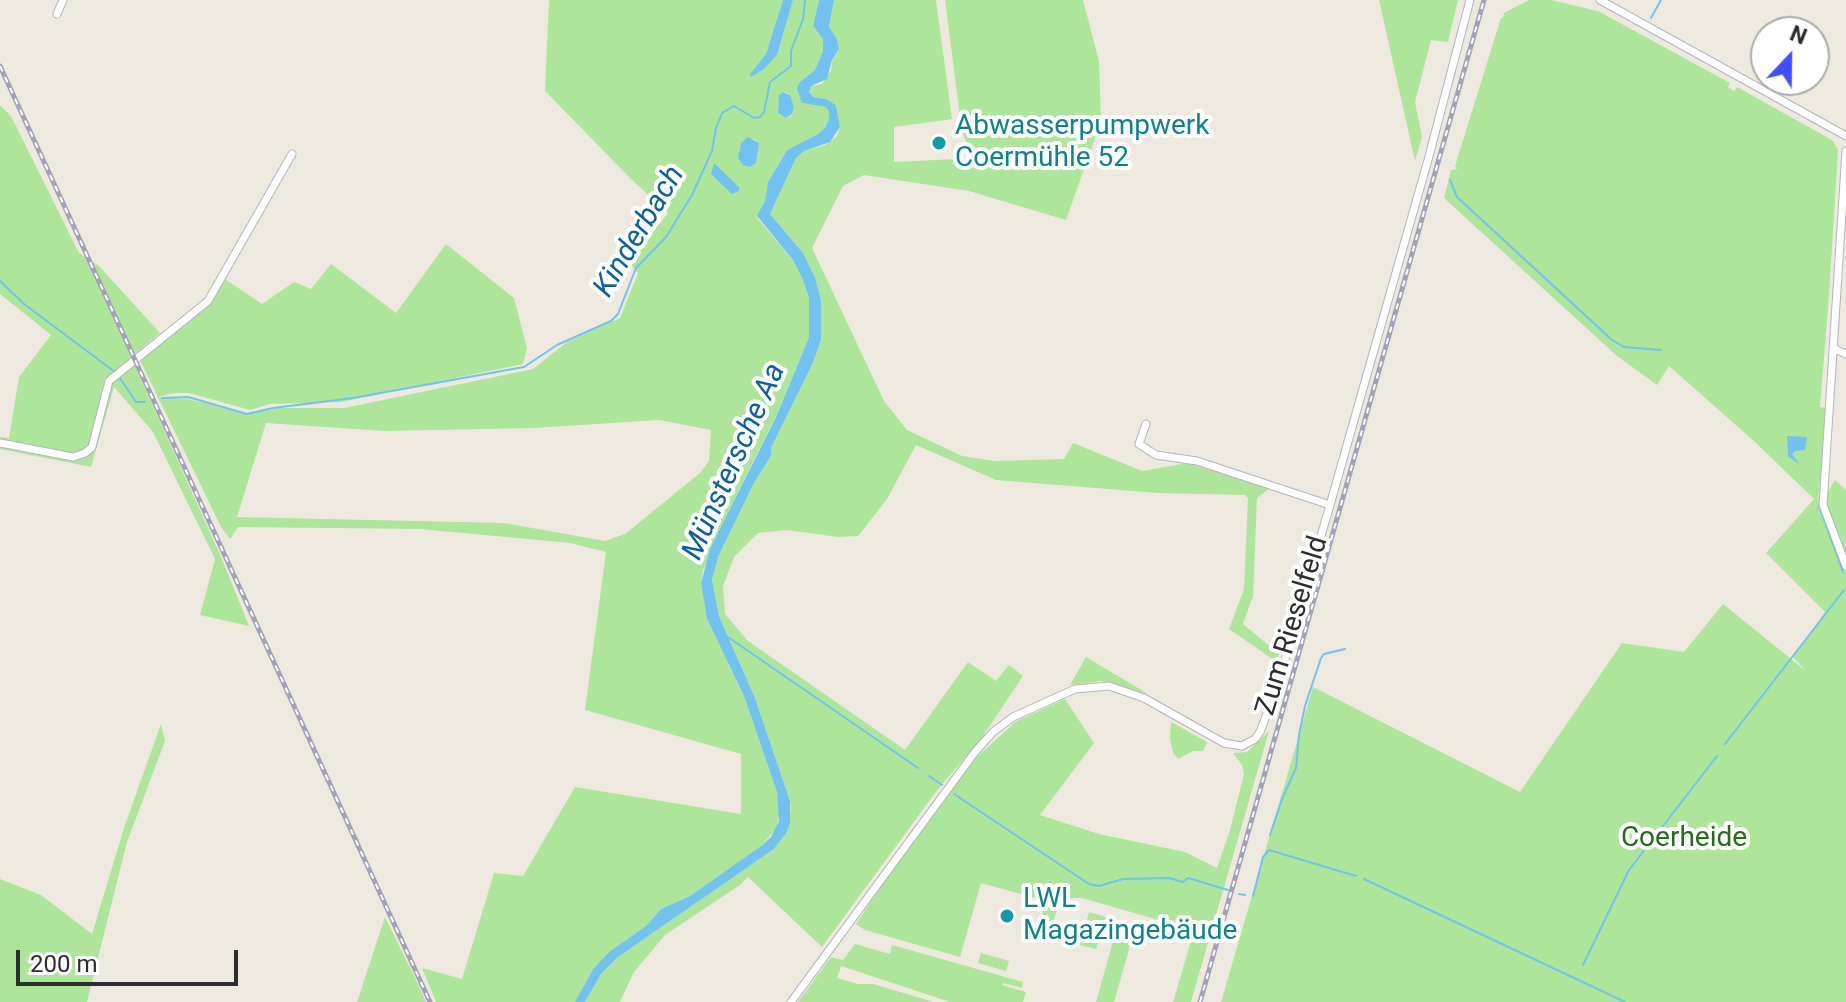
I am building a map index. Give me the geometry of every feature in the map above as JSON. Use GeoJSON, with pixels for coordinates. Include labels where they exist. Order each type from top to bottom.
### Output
{"type":"FeatureCollection","features":[{"type":"Feature","properties":{"kind":"street"},"geometry":{"type":"LineString","coordinates":[[57,14],[63,0]]}},
{"type":"Feature","properties":{"kind":"street","name":"Zum Rieselfeld"},"geometry":{"type":"LineString","coordinates":[[791,1002],[975,752],[993,732],[1013,717],[1075,689],[1109,686],[1144,698],[1224,743],[1242,746],[1255,739],[1264,725],[1276,690],[1330,505],[1470,0]]}},
{"type":"Feature","properties":{"kind":"street"},"geometry":{"type":"LineString","coordinates":[[1600,0],[1846,136]]}},
{"type":"Feature","properties":{"kind":"street"},"geometry":{"type":"LineString","coordinates":[[1846,151],[1823,505],[1846,566]]}},
{"type":"Feature","properties":{"kind":"street"},"geometry":{"type":"LineString","coordinates":[[0,443],[73,457],[92,447],[110,381],[208,301],[292,154]]}},
{"type":"Feature","properties":{"kind":"street"},"geometry":{"type":"LineString","coordinates":[[1835,349],[1846,354]]}},
{"type":"Feature","properties":{"kind":"street"},"geometry":{"type":"LineString","coordinates":[[1146,424],[1139,444],[1156,455],[1197,461],[1330,505]]}},
{"type":"Feature","properties":{"kind":"green space"},"geometry":{"type":"Polygon","coordinates":[[[549,0],[783,0],[766,54],[750,74],[777,55],[793,0],[819,0],[813,26],[823,39],[823,51],[815,70],[800,82],[802,103],[826,107],[829,119],[818,134],[787,150],[768,182],[765,201],[757,218],[793,260],[803,280],[809,298],[809,337],[776,416],[703,570],[701,583],[707,619],[744,696],[777,792],[780,812],[776,829],[761,846],[690,896],[661,909],[646,926],[610,951],[593,969],[575,1002],[436,1002],[422,968],[462,979],[494,873],[523,876],[575,787],[741,814],[741,754],[585,710],[606,552],[570,543],[420,529],[238,527],[230,539],[221,527],[140,360],[211,304],[225,279],[262,304],[294,282],[311,289],[331,264],[396,313],[446,244],[514,298],[527,348],[523,364],[341,402],[270,404],[250,410],[189,393],[158,397],[188,399],[247,414],[277,408],[344,408],[533,369],[567,342],[620,318],[638,273],[629,263],[668,213],[545,91],[549,0]],[[783,92],[778,107],[786,118],[791,116],[794,107],[788,93],[783,92]],[[754,139],[741,143],[739,153],[757,159],[758,143],[754,139]],[[659,420],[534,428],[384,431],[266,423],[237,517],[504,523],[605,541],[625,534],[700,473],[709,461],[711,430],[659,420]]]}},
{"type":"Feature","properties":{"kind":"green space"},"geometry":{"type":"Polygon","coordinates":[[[834,0],[936,0],[952,119],[894,127],[894,162],[956,159],[978,169],[962,132],[945,0],[1083,0],[1099,61],[1101,121],[1066,220],[969,191],[864,175],[843,186],[812,248],[884,401],[907,430],[962,456],[995,461],[1064,459],[1073,443],[1142,471],[1188,463],[1269,489],[1257,498],[1253,596],[1243,624],[1279,654],[1278,663],[1229,629],[1244,589],[1248,498],[1245,495],[1158,493],[996,480],[916,445],[887,499],[858,536],[838,537],[787,530],[758,533],[734,557],[723,586],[725,614],[748,641],[905,750],[968,662],[996,681],[1009,665],[1023,676],[981,739],[938,789],[822,947],[748,877],[665,935],[634,972],[620,1002],[585,1002],[601,974],[618,957],[774,849],[787,832],[790,801],[755,698],[719,616],[712,580],[719,555],[754,483],[771,456],[771,448],[821,340],[821,301],[803,253],[770,214],[796,158],[804,151],[825,145],[837,136],[840,127],[836,105],[813,97],[809,92],[811,86],[822,84],[839,49],[829,27],[834,0]]]}},
{"type":"Feature","properties":{"kind":"green space"},"geometry":{"type":"Polygon","coordinates":[[[1379,0],[1458,0],[1448,42],[1431,40],[1415,102],[1422,137],[1415,161],[1379,0]]]}},
{"type":"Feature","properties":{"kind":"green space","name":"Coerheide"},"geometry":{"type":"Polygon","coordinates":[[[1529,0],[1551,0],[1598,11],[1730,83],[1728,87],[1734,91],[1737,87],[1823,135],[1833,141],[1838,150],[1820,407],[1827,408],[1818,501],[1822,502],[1835,480],[1846,490],[1846,1002],[1221,1002],[1313,687],[1520,792],[1622,643],[1684,652],[1723,604],[1806,671],[1793,657],[1825,612],[1766,553],[1814,499],[1669,366],[1657,385],[1617,356],[1444,198],[1451,170],[1457,169],[1455,166],[1504,13],[1529,0]]]}},
{"type":"Feature","properties":{"kind":"green space"},"geometry":{"type":"Polygon","coordinates":[[[0,105],[11,116],[79,253],[99,266],[160,333],[131,357],[249,626],[200,615],[215,559],[153,432],[114,387],[91,467],[0,449],[0,437],[9,438],[19,377],[51,335],[0,294],[0,105]]]}},
{"type":"Feature","properties":{"kind":"green space"},"geometry":{"type":"Polygon","coordinates":[[[1086,657],[1148,694],[1101,681],[1070,685],[1086,657]]]}},
{"type":"Feature","properties":{"kind":"green space"},"geometry":{"type":"Polygon","coordinates":[[[1065,699],[1094,743],[1040,815],[1099,834],[1185,852],[1217,868],[1244,774],[1242,765],[1233,753],[1247,752],[1269,731],[1191,1002],[1173,1002],[1191,941],[1176,937],[1174,942],[1171,941],[1176,925],[1082,898],[1071,898],[1059,904],[1049,934],[1038,931],[1046,901],[981,883],[960,957],[865,930],[856,924],[975,759],[1015,722],[1065,699]]]}},
{"type":"Feature","properties":{"kind":"green space"},"geometry":{"type":"Polygon","coordinates":[[[1171,722],[1207,742],[1203,751],[1193,751],[1178,759],[1173,753],[1170,739],[1171,722]]]}},
{"type":"Feature","properties":{"kind":"green space"},"geometry":{"type":"Polygon","coordinates":[[[161,724],[165,741],[127,842],[87,1002],[0,1002],[0,879],[41,895],[92,934],[124,828],[161,724]]]}},
{"type":"Feature","properties":{"kind":"green space"},"geometry":{"type":"Polygon","coordinates":[[[1089,912],[1106,917],[1096,949],[1080,945],[1089,912]]]}},
{"type":"Feature","properties":{"kind":"green space"},"geometry":{"type":"Polygon","coordinates":[[[385,917],[419,986],[426,1002],[357,1002],[385,917]]]}},
{"type":"Feature","properties":{"kind":"green space"},"geometry":{"type":"Polygon","coordinates":[[[1122,922],[1129,923],[1134,932],[1114,1002],[1096,1002],[1117,927],[1122,922]]]}},
{"type":"Feature","properties":{"kind":"green space"},"geometry":{"type":"Polygon","coordinates":[[[855,944],[890,954],[892,945],[1023,982],[1022,988],[1002,985],[1026,992],[1023,1002],[950,1002],[841,966],[837,978],[858,984],[873,984],[934,1002],[798,1002],[831,957],[843,960],[855,944]]]}},
{"type":"Feature","properties":{"kind":"green space"},"geometry":{"type":"Polygon","coordinates":[[[981,953],[1009,961],[1006,971],[978,963],[981,953]]]}},
{"type":"Feature","properties":{"kind":"water"},"geometry":{"type":"Polygon","coordinates":[[[783,0],[793,0],[777,55],[751,77],[750,74],[766,54],[783,0]]]}},
{"type":"Feature","properties":{"kind":"water"},"geometry":{"type":"Polygon","coordinates":[[[819,0],[834,0],[829,27],[839,49],[832,60],[827,79],[811,86],[809,92],[813,97],[836,105],[840,127],[830,142],[804,151],[796,158],[770,214],[803,253],[815,278],[821,301],[821,340],[771,448],[771,456],[754,483],[719,555],[712,580],[719,616],[755,698],[790,801],[790,823],[774,849],[618,957],[601,974],[585,1002],[575,1002],[593,969],[610,951],[646,926],[661,909],[690,896],[761,846],[771,837],[779,821],[777,792],[744,696],[707,619],[701,583],[710,549],[776,417],[809,337],[809,298],[803,280],[793,260],[757,216],[765,201],[768,182],[787,150],[818,134],[829,119],[826,107],[802,103],[797,88],[815,70],[823,51],[823,39],[813,26],[819,0]]]}},
{"type":"Feature","properties":{"kind":"water"},"geometry":{"type":"Polygon","coordinates":[[[783,92],[790,95],[794,107],[792,114],[786,118],[778,113],[779,95],[783,92]]]}},
{"type":"Feature","properties":{"kind":"water"},"geometry":{"type":"Polygon","coordinates":[[[748,137],[759,143],[756,163],[750,167],[743,165],[738,158],[741,143],[748,137]]]}},
{"type":"Feature","properties":{"kind":"water"},"geometry":{"type":"Polygon","coordinates":[[[714,163],[739,187],[739,191],[732,194],[711,174],[714,163]]]}},
{"type":"Feature","properties":{"kind":"water"},"geometry":{"type":"Polygon","coordinates":[[[1787,436],[1807,437],[1805,450],[1792,454],[1800,465],[1788,456],[1787,436]]]}},
{"type":"Feature","properties":{"kind":"waterway","name":"Kinderbach"},"geometry":{"type":"LineString","coordinates":[[162,398],[188,397],[247,414],[353,398],[524,367],[557,345],[611,321],[618,314],[636,268],[666,237],[692,195],[712,151],[722,113],[734,106],[754,118],[764,112],[770,82],[791,66],[791,51],[803,19],[805,0]]}},
{"type":"Feature","properties":{"kind":"waterway"},"geometry":{"type":"LineString","coordinates":[[1651,18],[1661,0]]}},
{"type":"Feature","properties":{"kind":"waterway"},"geometry":{"type":"LineString","coordinates":[[1450,180],[1457,197],[1612,340],[1624,347],[1661,350]]}},
{"type":"Feature","properties":{"kind":"waterway","name":"Kinderbach"},"geometry":{"type":"LineString","coordinates":[[0,281],[24,304],[115,372]]}},
{"type":"Feature","properties":{"kind":"waterway","name":"Kinderbach"},"geometry":{"type":"LineString","coordinates":[[119,377],[136,402],[145,402]]}},
{"type":"Feature","properties":{"kind":"waterway"},"geometry":{"type":"LineString","coordinates":[[1819,506],[1843,572]]}},
{"type":"Feature","properties":{"kind":"waterway"},"geometry":{"type":"LineString","coordinates":[[1725,744],[1844,590]]}},
{"type":"Feature","properties":{"kind":"waterway"},"geometry":{"type":"LineString","coordinates":[[725,635],[918,768]]}},
{"type":"Feature","properties":{"kind":"waterway"},"geometry":{"type":"LineString","coordinates":[[1270,835],[1296,768],[1305,706],[1321,658],[1324,654],[1345,649]]}},
{"type":"Feature","properties":{"kind":"waterway"},"geometry":{"type":"LineString","coordinates":[[1583,965],[1629,870],[1717,756]]}},
{"type":"Feature","properties":{"kind":"waterway"},"geometry":{"type":"LineString","coordinates":[[929,776],[942,785]]}},
{"type":"Feature","properties":{"kind":"waterway"},"geometry":{"type":"LineString","coordinates":[[954,794],[1089,884],[1099,886],[1123,879],[1169,878],[1183,882],[1188,878],[1228,890]]}},
{"type":"Feature","properties":{"kind":"waterway"},"geometry":{"type":"LineString","coordinates":[[1253,896],[1263,857],[1269,850],[1356,876]]}},
{"type":"Feature","properties":{"kind":"waterway"},"geometry":{"type":"LineString","coordinates":[[1364,879],[1625,1002]]}},
{"type":"Feature","properties":{"kind":"waterway"},"geometry":{"type":"LineString","coordinates":[[1239,894],[1245,895]]}},
{"type":"Feature","properties":{"kind":"railway"},"geometry":{"type":"LineString","coordinates":[[1200,1002],[1484,0]]}},
{"type":"Feature","properties":{"kind":"railway"},"geometry":{"type":"LineString","coordinates":[[0,66],[430,1002]]}},
{"type":"Feature","properties":{"kind":"place","name":"Abwasserpumpwerk Coermühle 52"},"geometry":{"type":"Point","coordinates":[939,143]}},
{"type":"Feature","properties":{"kind":"place","name":"LWL Magazingebäude"},"geometry":{"type":"Point","coordinates":[1007,916]}},
{"type":"Feature","properties":{"kind":"water label","name":"Münstersche Aa"},"geometry":{"type":"Point","coordinates":[735,462]}}]}
